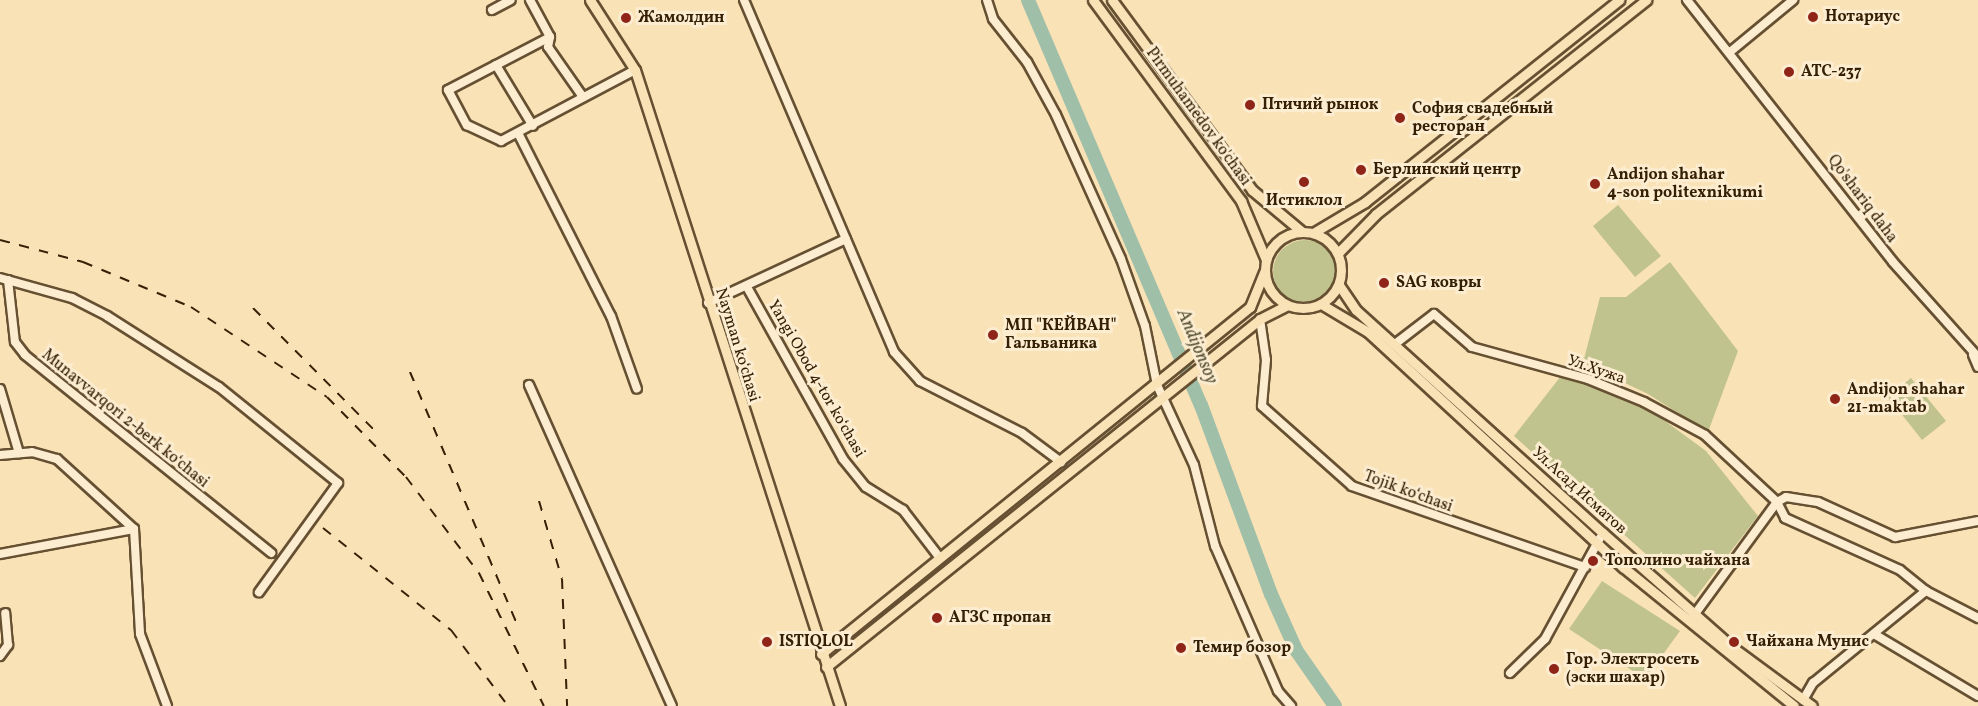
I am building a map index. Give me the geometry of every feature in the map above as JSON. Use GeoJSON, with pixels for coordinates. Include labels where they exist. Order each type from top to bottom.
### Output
{"type":"FeatureCollection","features":[{"type":"Feature","properties":{"kind":"main road","name":"Nayman koʻchasi"},"geometry":{"type":"LineString","coordinates":[[590,0],[635,70],[821,654],[840,706]]}},
{"type":"Feature","properties":{"kind":"main road","name":"Pirmuhamedov ko'chasi"},"geometry":{"type":"LineString","coordinates":[[1093,0],[1241,201],[1266,260]]}},
{"type":"Feature","properties":{"kind":"main road","name":"Pirmuhamedov ko'chasi"},"geometry":{"type":"LineString","coordinates":[[1112,0],[1252,190],[1301,231]]}},
{"type":"Feature","properties":{"kind":"main road"},"geometry":{"type":"LineString","coordinates":[[1313,233],[1365,202],[1618,0]]}},
{"type":"Feature","properties":{"kind":"main road"},"geometry":{"type":"LineString","coordinates":[[826,668],[1260,319],[1287,305],[1322,304],[1339,285],[1338,253],[1376,214],[1646,0]]}},
{"type":"Feature","properties":{"kind":"main road"},"geometry":{"type":"LineString","coordinates":[[821,654],[1172,373],[1257,299],[1266,260],[1279,240],[1301,231],[1313,233],[1338,253]]}},
{"type":"Feature","properties":{"kind":"main road"},"geometry":{"type":"LineString","coordinates":[[1264,272],[1271,292],[1287,305]]}},
{"type":"Feature","properties":{"kind":"main road","name":"Ул.Асад Исматов"},"geometry":{"type":"LineString","coordinates":[[1339,285],[1356,310],[1395,344],[1434,388],[1597,542],[1689,623],[1794,706]]}},
{"type":"Feature","properties":{"kind":"main road","name":"Ул.Асад Исматов"},"geometry":{"type":"LineString","coordinates":[[1322,304],[1368,332],[1604,533],[1695,614],[1807,703]]}},
{"type":"Feature","properties":{"kind":"street"},"geometry":{"type":"LineString","coordinates":[[492,10],[511,0]]}},
{"type":"Feature","properties":{"kind":"street"},"geometry":{"type":"LineString","coordinates":[[530,0],[550,37],[548,47],[583,98]]}},
{"type":"Feature","properties":{"kind":"street"},"geometry":{"type":"LineString","coordinates":[[744,0],[894,352],[920,381],[1022,433],[1060,462]]}},
{"type":"Feature","properties":{"kind":"street"},"geometry":{"type":"LineString","coordinates":[[987,0],[993,19],[1027,62],[1056,115],[1121,259],[1145,326],[1157,385],[1194,465],[1215,546],[1278,691],[1291,706]]}},
{"type":"Feature","properties":{"kind":"street","name":"Qo'shariq daha"},"geometry":{"type":"LineString","coordinates":[[1687,0],[1976,356],[1978,367]]}},
{"type":"Feature","properties":{"kind":"street"},"geometry":{"type":"LineString","coordinates":[[1730,52],[1793,0]]}},
{"type":"Feature","properties":{"kind":"street"},"geometry":{"type":"LineString","coordinates":[[550,37],[448,90],[467,125],[488,139],[519,135],[635,70]]}},
{"type":"Feature","properties":{"kind":"street"},"geometry":{"type":"LineString","coordinates":[[496,65],[533,126]]}},
{"type":"Feature","properties":{"kind":"street"},"geometry":{"type":"LineString","coordinates":[[519,135],[611,316],[637,389]]}},
{"type":"Feature","properties":{"kind":"street"},"geometry":{"type":"LineString","coordinates":[[708,303],[747,287],[846,239]]}},
{"type":"Feature","properties":{"kind":"street"},"geometry":{"type":"LineString","coordinates":[[4,279],[72,298],[107,316],[219,387],[338,483],[259,592]]}},
{"type":"Feature","properties":{"kind":"street","name":"Munavvarqori 2-berk koʻchasi"},"geometry":{"type":"LineString","coordinates":[[4,279],[15,342],[25,355],[271,553]]}},
{"type":"Feature","properties":{"kind":"street","name":"Yangi Obod 4-tor koʻchasi"},"geometry":{"type":"LineString","coordinates":[[747,287],[843,459],[866,487],[903,510],[940,558]]}},
{"type":"Feature","properties":{"kind":"street","name":"Ул.Хужа"},"geometry":{"type":"LineString","coordinates":[[1395,344],[1434,315],[1472,347],[1588,379],[1664,413],[1705,435],[1777,502]]}},
{"type":"Feature","properties":{"kind":"street","name":"Tojik koʻchasi"},"geometry":{"type":"LineString","coordinates":[[1260,319],[1266,360],[1262,406],[1352,486],[1585,567]]}},
{"type":"Feature","properties":{"kind":"street"},"geometry":{"type":"LineString","coordinates":[[529,385],[672,706]]}},
{"type":"Feature","properties":{"kind":"street"},"geometry":{"type":"LineString","coordinates":[[0,389],[19,453]]}},
{"type":"Feature","properties":{"kind":"street"},"geometry":{"type":"LineString","coordinates":[[0,455],[19,453],[57,459],[134,529],[140,634],[167,706]]}},
{"type":"Feature","properties":{"kind":"street"},"geometry":{"type":"LineString","coordinates":[[1689,623],[1777,502],[1786,497],[1818,502],[1895,537],[1978,521]]}},
{"type":"Feature","properties":{"kind":"street"},"geometry":{"type":"LineString","coordinates":[[1777,502],[1785,518],[1900,570],[1926,591],[1978,618]]}},
{"type":"Feature","properties":{"kind":"street"},"geometry":{"type":"LineString","coordinates":[[0,555],[134,529]]}},
{"type":"Feature","properties":{"kind":"street"},"geometry":{"type":"LineString","coordinates":[[1510,673],[1545,639],[1604,533]]}},
{"type":"Feature","properties":{"kind":"street"},"geometry":{"type":"LineString","coordinates":[[1807,703],[1813,683],[1926,591]]}},
{"type":"Feature","properties":{"kind":"street"},"geometry":{"type":"LineString","coordinates":[[0,656],[8,649],[5,613]]}},
{"type":"Feature","properties":{"kind":"street"},"geometry":{"type":"LineString","coordinates":[[1874,634],[1978,696]]}},
{"type":"Feature","properties":{"kind":"green space"},"geometry":{"type":"Polygon","coordinates":[[[1618,205],[1661,256],[1635,277],[1593,226],[1618,205]]]}},
{"type":"Feature","properties":{"kind":"green space"},"geometry":{"type":"Polygon","coordinates":[[[1305,240],[1323,246],[1331,254],[1337,272],[1331,290],[1323,298],[1305,304],[1287,298],[1279,290],[1273,272],[1279,254],[1287,246],[1305,240]]]}},
{"type":"Feature","properties":{"kind":"green space"},"geometry":{"type":"Polygon","coordinates":[[[1670,262],[1738,351],[1708,432],[1648,394],[1583,363],[1600,297],[1626,297],[1670,262]]]}},
{"type":"Feature","properties":{"kind":"green space"},"geometry":{"type":"Polygon","coordinates":[[[1561,376],[1646,407],[1706,451],[1758,516],[1695,598],[1514,436],[1561,376]]]}},
{"type":"Feature","properties":{"kind":"green space"},"geometry":{"type":"Polygon","coordinates":[[[1911,378],[1946,421],[1922,440],[1888,397],[1911,378]]]}},
{"type":"Feature","properties":{"kind":"green space"},"geometry":{"type":"Polygon","coordinates":[[[1602,581],[1680,631],[1645,679],[1569,629],[1602,581]]]}},
{"type":"Feature","properties":{"kind":"waterway","name":"Andijonsoy"},"geometry":{"type":"LineString","coordinates":[[1028,0],[1201,405],[1271,594],[1296,650],[1335,706]]}},
{"type":"Feature","properties":{"kind":"railway"},"geometry":{"type":"LineString","coordinates":[[0,240],[83,262],[191,307],[327,397],[406,477],[479,573],[544,706]]}},
{"type":"Feature","properties":{"kind":"railway"},"geometry":{"type":"LineString","coordinates":[[253,308],[378,434]]}},
{"type":"Feature","properties":{"kind":"railway"},"geometry":{"type":"LineString","coordinates":[[410,372],[518,626]]}},
{"type":"Feature","properties":{"kind":"railway"},"geometry":{"type":"LineString","coordinates":[[539,501],[562,579],[567,706]]}},
{"type":"Feature","properties":{"kind":"railway"},"geometry":{"type":"LineString","coordinates":[[323,528],[451,630],[508,706]]}},
{"type":"Feature","properties":{"kind":"place","name":"Нотариус"},"geometry":{"type":"Point","coordinates":[1813,17]}},
{"type":"Feature","properties":{"kind":"place","name":"Жамолдин"},"geometry":{"type":"Point","coordinates":[626,18]}},
{"type":"Feature","properties":{"kind":"place","name":"АТС-237"},"geometry":{"type":"Point","coordinates":[1789,72]}},
{"type":"Feature","properties":{"kind":"place","name":"Птичий рынок"},"geometry":{"type":"Point","coordinates":[1250,105]}},
{"type":"Feature","properties":{"kind":"place","name":"София свадебный ресторан"},"geometry":{"type":"Point","coordinates":[1400,118]}},
{"type":"Feature","properties":{"kind":"place","name":"Берлинский центр"},"geometry":{"type":"Point","coordinates":[1361,170]}},
{"type":"Feature","properties":{"kind":"place","name":"Истиклол"},"geometry":{"type":"Point","coordinates":[1304,182]}},
{"type":"Feature","properties":{"kind":"place","name":"Andijon shahar 4-son politexnikumi"},"geometry":{"type":"Point","coordinates":[1595,184]}},
{"type":"Feature","properties":{"kind":"place","name":"SAG ковры"},"geometry":{"type":"Point","coordinates":[1384,283]}},
{"type":"Feature","properties":{"kind":"place","name":"МП \"КЕЙВАН\" Гальваника"},"geometry":{"type":"Point","coordinates":[993,335]}},
{"type":"Feature","properties":{"kind":"place","name":"Andijon shahar 21-maktab"},"geometry":{"type":"Point","coordinates":[1835,399]}},
{"type":"Feature","properties":{"kind":"place","name":"Тополино чайхана"},"geometry":{"type":"Point","coordinates":[1593,561]}},
{"type":"Feature","properties":{"kind":"place","name":"АГЗС пропан"},"geometry":{"type":"Point","coordinates":[937,618]}},
{"type":"Feature","properties":{"kind":"place","name":"ISTIQLOL"},"geometry":{"type":"Point","coordinates":[767,642]}},
{"type":"Feature","properties":{"kind":"place","name":"Чайхана Мунис"},"geometry":{"type":"Point","coordinates":[1734,642]}},
{"type":"Feature","properties":{"kind":"place","name":"Темир бозор"},"geometry":{"type":"Point","coordinates":[1181,648]}},
{"type":"Feature","properties":{"kind":"place","name":"Гор. Электросеть (эски шахар)"},"geometry":{"type":"Point","coordinates":[1554,669]}}]}
